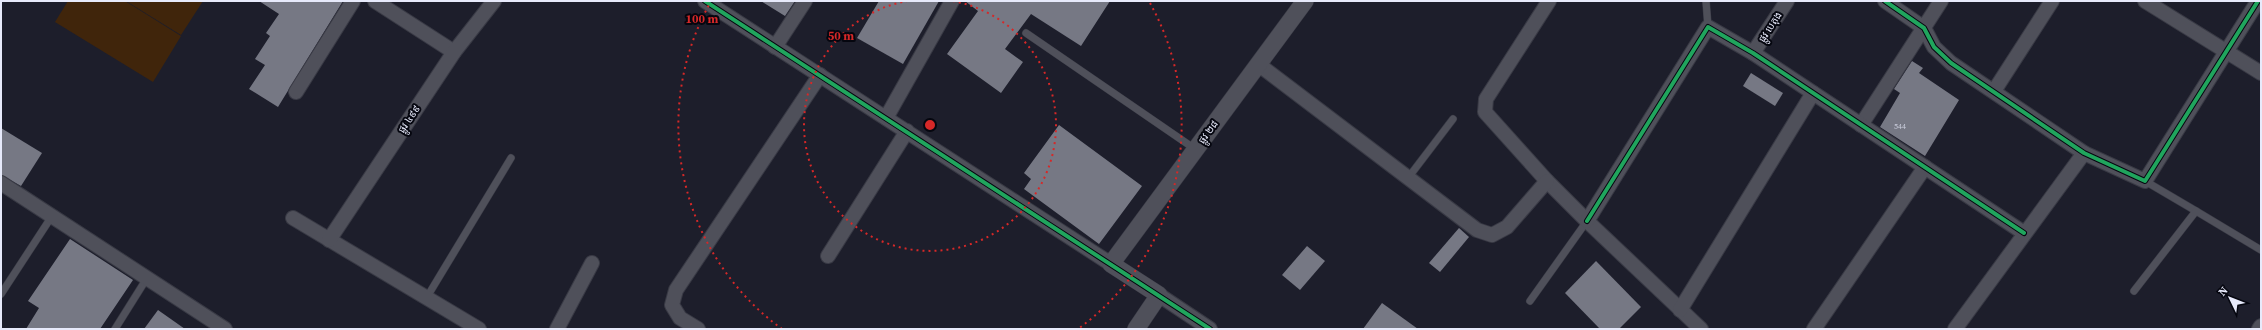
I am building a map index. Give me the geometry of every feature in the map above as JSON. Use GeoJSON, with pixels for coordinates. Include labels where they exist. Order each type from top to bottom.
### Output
{"type":"FeatureCollection","features":[{"type":"Feature","properties":{"kind":"street"},"geometry":{"type":"LineString","coordinates":[[296,92],[353,1]]}},
{"type":"Feature","properties":{"kind":"street"},"geometry":{"type":"LineString","coordinates":[[375,1],[454,52]]}},
{"type":"Feature","properties":{"kind":"street","name":"ផ្លូវ ៤៩៩"},"geometry":{"type":"LineString","coordinates":[[329,240],[454,52],[494,1]]}},
{"type":"Feature","properties":{"kind":"street"},"geometry":{"type":"LineString","coordinates":[[705,1],[1210,329]]}},
{"type":"Feature","properties":{"kind":"street"},"geometry":{"type":"LineString","coordinates":[[775,47],[805,1]]}},
{"type":"Feature","properties":{"kind":"street"},"geometry":{"type":"LineString","coordinates":[[886,118],[952,1]]}},
{"type":"Feature","properties":{"kind":"street","name":"ផ្លូវ ២៨"},"geometry":{"type":"LineString","coordinates":[[1111,264],[1305,1]]}},
{"type":"Feature","properties":{"kind":"street"},"geometry":{"type":"LineString","coordinates":[[1549,1],[1486,99],[1485,112],[1547,181],[1701,329]]}},
{"type":"Feature","properties":{"kind":"street","name":"ផ្លូវ បេតុង"},"geometry":{"type":"LineString","coordinates":[[1753,53],[1787,1]]}},
{"type":"Feature","properties":{"kind":"street"},"geometry":{"type":"LineString","coordinates":[[1885,1],[1924,28],[1934,47],[1951,63],[2084,153],[2145,181],[2258,1]]}},
{"type":"Feature","properties":{"kind":"street"},"geometry":{"type":"LineString","coordinates":[[1861,125],[1941,1]]}},
{"type":"Feature","properties":{"kind":"street"},"geometry":{"type":"LineString","coordinates":[[1994,91],[2052,1]]}},
{"type":"Feature","properties":{"kind":"street"},"geometry":{"type":"LineString","coordinates":[[2150,2],[2261,73]]}},
{"type":"Feature","properties":{"kind":"street"},"geometry":{"type":"LineString","coordinates":[[1587,221],[1708,27],[1753,53],[2024,233]]}},
{"type":"Feature","properties":{"kind":"street"},"geometry":{"type":"LineString","coordinates":[[1258,64],[1477,230],[1492,235],[1507,226],[1547,181]]}},
{"type":"Feature","properties":{"kind":"street"},"geometry":{"type":"LineString","coordinates":[[698,329],[680,318],[672,305],[676,290],[820,75]]}},
{"type":"Feature","properties":{"kind":"street"},"geometry":{"type":"LineString","coordinates":[[1680,310],[1813,93]]}},
{"type":"Feature","properties":{"kind":"street"},"geometry":{"type":"LineString","coordinates":[[828,256],[907,131]]}},
{"type":"Feature","properties":{"kind":"street"},"geometry":{"type":"LineString","coordinates":[[1955,329],[2084,153]]}},
{"type":"Feature","properties":{"kind":"street"},"geometry":{"type":"LineString","coordinates":[[1814,329],[1926,167]]}},
{"type":"Feature","properties":{"kind":"street"},"geometry":{"type":"LineString","coordinates":[[1,183],[225,329]]}},
{"type":"Feature","properties":{"kind":"street"},"geometry":{"type":"LineString","coordinates":[[293,218],[479,329]]}},
{"type":"Feature","properties":{"kind":"street"},"geometry":{"type":"LineString","coordinates":[[557,329],[592,263]]}},
{"type":"Feature","properties":{"kind":"street"},"geometry":{"type":"LineString","coordinates":[[1136,329],[1159,296]]}},
{"type":"Feature","properties":{"kind":"lane"},"geometry":{"type":"LineString","coordinates":[[1706,1],[1708,27]]}},
{"type":"Feature","properties":{"kind":"lane"},"geometry":{"type":"LineString","coordinates":[[1026,33],[1196,150]]}},
{"type":"Feature","properties":{"kind":"lane"},"geometry":{"type":"LineString","coordinates":[[1408,178],[1453,119]]}},
{"type":"Feature","properties":{"kind":"lane"},"geometry":{"type":"LineString","coordinates":[[427,297],[511,158]]}},
{"type":"Feature","properties":{"kind":"lane"},"geometry":{"type":"LineString","coordinates":[[2145,181],[2261,250]]}},
{"type":"Feature","properties":{"kind":"lane"},"geometry":{"type":"LineString","coordinates":[[2134,291],[2196,211]]}},
{"type":"Feature","properties":{"kind":"lane"},"geometry":{"type":"LineString","coordinates":[[1,294],[52,216]]}},
{"type":"Feature","properties":{"kind":"lane"},"geometry":{"type":"LineString","coordinates":[[1530,301],[1587,221]]}},
{"type":"Feature","properties":{"kind":"lane"},"geometry":{"type":"LineString","coordinates":[[115,329],[147,278]]}},
{"type":"Feature","properties":{"kind":"shaded area"},"geometry":{"type":"Polygon","coordinates":[[[68,1],[125,1],[181,36],[153,82],[55,22],[68,1]]]}},
{"type":"Feature","properties":{"kind":"shaded area"},"geometry":{"type":"Polygon","coordinates":[[[126,1],[203,1],[181,35],[126,1]]]}},
{"type":"Feature","properties":{"kind":"building"},"geometry":{"type":"Polygon","coordinates":[[[259,1],[343,1],[278,107],[249,89],[265,65],[255,59],[270,36],[266,33],[279,14],[259,1]]]}},
{"type":"Feature","properties":{"kind":"building"},"geometry":{"type":"Polygon","coordinates":[[[761,1],[795,1],[785,16],[761,1]]]}},
{"type":"Feature","properties":{"kind":"building"},"geometry":{"type":"Polygon","coordinates":[[[879,1],[939,1],[903,64],[857,38],[879,1]]]}},
{"type":"Feature","properties":{"kind":"building"},"geometry":{"type":"Polygon","coordinates":[[[965,1],[1110,1],[1081,46],[1031,14],[1005,49],[1023,62],[1001,93],[947,54],[978,11],[965,1]]]}},
{"type":"Feature","properties":{"kind":"building"},"geometry":{"type":"Polygon","coordinates":[[[1912,61],[1923,68],[1919,73],[1959,100],[1925,156],[1880,127],[1900,93],[1894,89],[1912,61]]]}},
{"type":"Feature","properties":{"kind":"building"},"geometry":{"type":"Polygon","coordinates":[[[1751,73],[1783,93],[1775,106],[1743,86],[1751,73]]]}},
{"type":"Feature","properties":{"kind":"building"},"geometry":{"type":"Polygon","coordinates":[[[1059,125],[1142,186],[1099,244],[1024,189],[1031,179],[1024,173],[1059,125]]]}},
{"type":"Feature","properties":{"kind":"building"},"geometry":{"type":"Polygon","coordinates":[[[1,128],[42,153],[21,186],[1,175],[1,128]]]}},
{"type":"Feature","properties":{"kind":"building"},"geometry":{"type":"Polygon","coordinates":[[[1459,228],[1469,237],[1440,272],[1429,263],[1459,228]]]}},
{"type":"Feature","properties":{"kind":"building"},"geometry":{"type":"Polygon","coordinates":[[[70,239],[133,280],[100,329],[26,329],[39,308],[28,301],[70,239]]]}},
{"type":"Feature","properties":{"kind":"building"},"geometry":{"type":"Polygon","coordinates":[[[1307,246],[1325,261],[1300,290],[1282,275],[1307,246]]]}},
{"type":"Feature","properties":{"kind":"building"},"geometry":{"type":"Polygon","coordinates":[[[1596,261],[1641,307],[1619,329],[1600,329],[1565,293],[1596,261]]]}},
{"type":"Feature","properties":{"kind":"building"},"geometry":{"type":"Polygon","coordinates":[[[1382,303],[1418,329],[1363,329],[1382,303]]]}},
{"type":"Feature","properties":{"kind":"building"},"geometry":{"type":"Polygon","coordinates":[[[158,310],[185,329],[144,329],[158,310]]]}},
{"type":"Feature","properties":{"kind":"cycle path"},"geometry":{"type":"LineString","coordinates":[[705,1],[1210,329]]}},
{"type":"Feature","properties":{"kind":"cycle path"},"geometry":{"type":"LineString","coordinates":[[1885,1],[1924,28],[1934,47],[1951,63],[2084,153],[2145,181],[2258,1]]}},
{"type":"Feature","properties":{"kind":"cycle path"},"geometry":{"type":"LineString","coordinates":[[1587,221],[1708,27],[1753,53],[2024,233]]}}]}
